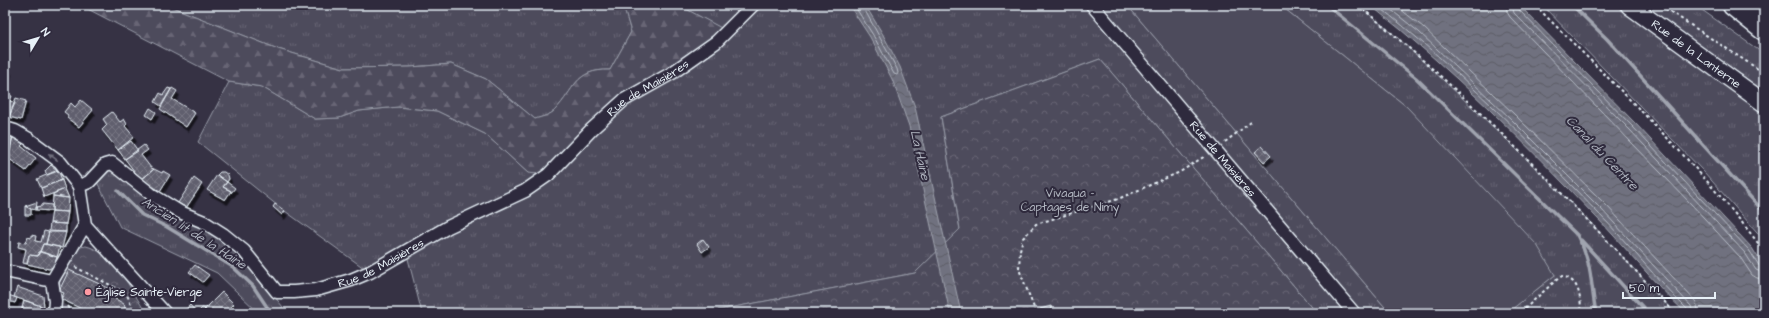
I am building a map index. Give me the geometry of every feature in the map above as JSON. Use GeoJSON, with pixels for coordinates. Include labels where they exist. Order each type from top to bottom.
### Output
{"type":"FeatureCollection","features":[{"type":"Feature","properties":{"kind":"highway"},"geometry":{"type":"LineString","coordinates":[[1734,5],[1764,29]]}},
{"type":"Feature","properties":{"kind":"main road","name":"Rue de la Lanterne"},"geometry":{"type":"LineString","coordinates":[[1629,5],[1764,103]]}},
{"type":"Feature","properties":{"kind":"street","name":"Rue de Maisières"},"geometry":{"type":"LineString","coordinates":[[79,186],[93,178],[105,165],[112,163],[152,194],[180,212],[204,222],[223,234],[244,251],[277,292],[316,290],[351,280],[370,272],[448,227],[525,192],[548,174],[592,129],[624,100],[672,73],[711,46],[753,5]]}},
{"type":"Feature","properties":{"kind":"street","name":"Rue de Maisières"},"geometry":{"type":"LineString","coordinates":[[1092,5],[1354,313]]}},
{"type":"Feature","properties":{"kind":"street"},"geometry":{"type":"LineString","coordinates":[[5,128],[15,131],[29,139],[60,162],[79,186],[85,225],[165,313]]}},
{"type":"Feature","properties":{"kind":"street"},"geometry":{"type":"LineString","coordinates":[[54,313],[55,300],[52,281],[85,225]]}},
{"type":"Feature","properties":{"kind":"street"},"geometry":{"type":"LineString","coordinates":[[5,271],[52,281]]}},
{"type":"Feature","properties":{"kind":"path"},"geometry":{"type":"LineString","coordinates":[[1358,5],[1398,38],[1505,138],[1590,222],[1675,313]]}},
{"type":"Feature","properties":{"kind":"path"},"geometry":{"type":"LineString","coordinates":[[1535,5],[1684,156],[1742,222],[1764,251]]}},
{"type":"Feature","properties":{"kind":"path"},"geometry":{"type":"LineString","coordinates":[[1660,5],[1764,74]]}},
{"type":"Feature","properties":{"kind":"path"},"geometry":{"type":"LineString","coordinates":[[1036,313],[1020,269],[1020,250],[1023,238],[1036,224],[1118,199],[1180,172],[1216,150],[1251,122]]}},
{"type":"Feature","properties":{"kind":"path"},"geometry":{"type":"LineString","coordinates":[[82,271],[124,292],[134,313]]}},
{"type":"Feature","properties":{"kind":"path"},"geometry":{"type":"LineString","coordinates":[[1520,313],[1562,276],[1571,278],[1577,284],[1582,313]]}},
{"type":"Feature","properties":{"kind":"green space"},"geometry":{"type":"Polygon","coordinates":[[[80,5],[167,5],[278,49],[343,68],[410,67],[451,64],[486,79],[535,119],[553,112],[576,82],[582,77],[589,73],[610,70],[631,32],[625,12],[621,5],[674,5],[686,9],[727,31],[641,89],[548,175],[528,173],[485,134],[437,111],[398,107],[359,111],[339,118],[315,119],[262,87],[229,82],[80,5]]]}},
{"type":"Feature","properties":{"kind":"green space"},"geometry":{"type":"Polygon","coordinates":[[[167,5],[621,5],[625,12],[631,32],[610,70],[589,73],[582,77],[576,82],[553,112],[535,119],[486,79],[451,64],[410,67],[343,68],[278,49],[167,5]]]}},
{"type":"Feature","properties":{"kind":"green space"},"geometry":{"type":"Polygon","coordinates":[[[674,5],[1127,5],[1390,313],[1317,313],[1100,59],[941,117],[960,230],[915,273],[719,310],[715,313],[422,313],[406,251],[368,271],[278,206],[198,142],[229,82],[262,87],[315,119],[339,118],[359,111],[398,107],[437,111],[485,134],[528,173],[581,141],[724,30],[686,9],[674,5]]]}},
{"type":"Feature","properties":{"kind":"green space"},"geometry":{"type":"Polygon","coordinates":[[[1127,5],[1280,5],[1407,107],[1537,245],[1555,275],[1507,313],[1390,313],[1127,5]]]}},
{"type":"Feature","properties":{"kind":"green space"},"geometry":{"type":"Polygon","coordinates":[[[1280,5],[1358,5],[1398,38],[1505,138],[1590,222],[1675,313],[1507,313],[1555,275],[1407,107],[1280,5]]]}},
{"type":"Feature","properties":{"kind":"green space"},"geometry":{"type":"Polygon","coordinates":[[[1542,5],[1617,5],[1764,113],[1764,240],[1704,172],[1542,5]]]}},
{"type":"Feature","properties":{"kind":"green space"},"geometry":{"type":"Polygon","coordinates":[[[1642,5],[1695,5],[1764,54],[1764,91],[1642,5]]]}},
{"type":"Feature","properties":{"kind":"green space","name":"Vivaqua - Captages de Nimy"},"geometry":{"type":"Polygon","coordinates":[[[1100,59],[1317,313],[715,313],[718,310],[915,273],[960,229],[941,117],[1100,59]]]}},
{"type":"Feature","properties":{"kind":"green space"},"geometry":{"type":"Polygon","coordinates":[[[105,165],[223,234],[283,307],[275,313],[259,313],[217,273],[120,227],[97,182],[105,165]]]}},
{"type":"Feature","properties":{"kind":"green space"},"geometry":{"type":"Polygon","coordinates":[[[86,246],[105,256],[113,264],[128,284],[146,313],[58,313],[57,288],[73,254],[80,247],[86,246]]]}},
{"type":"Feature","properties":{"kind":"water","name":"La Haine"},"geometry":{"type":"Polygon","coordinates":[[[849,5],[865,5],[900,67],[915,107],[961,313],[950,313],[909,126],[892,79],[870,37],[849,5]]]}},
{"type":"Feature","properties":{"kind":"water","name":"Canal du Centre"},"geometry":{"type":"Polygon","coordinates":[[[1370,5],[1519,5],[1636,124],[1752,248],[1764,267],[1764,313],[1686,313],[1662,290],[1606,228],[1514,133],[1429,54],[1370,5]]]}},
{"type":"Feature","properties":{"kind":"building"},"geometry":{"type":"Polygon","coordinates":[[[5,69],[9,70],[6,85],[5,84],[5,69]]]}},
{"type":"Feature","properties":{"kind":"building"},"geometry":{"type":"Polygon","coordinates":[[[168,88],[171,89],[161,106],[155,102],[160,93],[163,95],[168,88]]]}},
{"type":"Feature","properties":{"kind":"building"},"geometry":{"type":"Polygon","coordinates":[[[172,88],[177,91],[172,99],[195,113],[186,127],[160,109],[172,88]]]}},
{"type":"Feature","properties":{"kind":"building"},"geometry":{"type":"Polygon","coordinates":[[[7,95],[12,96],[10,101],[15,103],[9,117],[5,116],[5,99],[7,95]]]}},
{"type":"Feature","properties":{"kind":"building"},"geometry":{"type":"Polygon","coordinates":[[[16,98],[26,101],[21,120],[9,117],[16,98]]]}},
{"type":"Feature","properties":{"kind":"building"},"geometry":{"type":"Polygon","coordinates":[[[81,100],[93,110],[79,127],[67,118],[68,115],[64,112],[71,103],[75,107],[81,100]]]}},
{"type":"Feature","properties":{"kind":"building"},"geometry":{"type":"Polygon","coordinates":[[[150,108],[156,112],[152,119],[146,115],[150,108]]]}},
{"type":"Feature","properties":{"kind":"building"},"geometry":{"type":"Polygon","coordinates":[[[112,112],[120,122],[124,119],[127,124],[125,126],[134,137],[118,150],[102,130],[107,125],[103,119],[112,112]]]}},
{"type":"Feature","properties":{"kind":"building"},"geometry":{"type":"Polygon","coordinates":[[[5,132],[13,135],[10,151],[5,150],[5,132]]]}},
{"type":"Feature","properties":{"kind":"building"},"geometry":{"type":"Polygon","coordinates":[[[13,135],[23,144],[21,146],[36,158],[26,171],[8,158],[13,135]]]}},
{"type":"Feature","properties":{"kind":"building"},"geometry":{"type":"Polygon","coordinates":[[[131,141],[138,151],[125,159],[118,150],[131,141]]]}},
{"type":"Feature","properties":{"kind":"building"},"geometry":{"type":"Polygon","coordinates":[[[144,145],[148,150],[141,155],[151,168],[154,169],[141,180],[125,159],[144,145]]]}},
{"type":"Feature","properties":{"kind":"building"},"geometry":{"type":"Polygon","coordinates":[[[1262,146],[1271,156],[1264,162],[1255,152],[1262,146]]]}},
{"type":"Feature","properties":{"kind":"building"},"geometry":{"type":"Polygon","coordinates":[[[51,165],[58,171],[47,175],[45,171],[51,165]]]}},
{"type":"Feature","properties":{"kind":"building"},"geometry":{"type":"Polygon","coordinates":[[[154,169],[162,173],[163,171],[170,175],[160,191],[141,180],[154,169]]]}},
{"type":"Feature","properties":{"kind":"building"},"geometry":{"type":"Polygon","coordinates":[[[58,170],[62,180],[41,188],[37,179],[58,170]]]}},
{"type":"Feature","properties":{"kind":"building"},"geometry":{"type":"Polygon","coordinates":[[[220,172],[224,172],[228,175],[229,179],[227,182],[217,175],[220,172]]]}},
{"type":"Feature","properties":{"kind":"building"},"geometry":{"type":"Polygon","coordinates":[[[217,175],[227,182],[223,187],[231,191],[225,200],[207,190],[217,175]]]}},
{"type":"Feature","properties":{"kind":"building"},"geometry":{"type":"Polygon","coordinates":[[[194,178],[202,184],[186,208],[178,203],[194,178]]]}},
{"type":"Feature","properties":{"kind":"building"},"geometry":{"type":"Polygon","coordinates":[[[62,180],[65,189],[44,197],[41,188],[62,180]]]}},
{"type":"Feature","properties":{"kind":"building"},"geometry":{"type":"Polygon","coordinates":[[[227,182],[235,188],[231,193],[231,191],[223,187],[227,182]]]}},
{"type":"Feature","properties":{"kind":"building"},"geometry":{"type":"Polygon","coordinates":[[[65,189],[69,198],[53,196],[53,194],[65,189]]]}},
{"type":"Feature","properties":{"kind":"building"},"geometry":{"type":"Polygon","coordinates":[[[53,196],[69,198],[68,212],[52,211],[53,196]]]}},
{"type":"Feature","properties":{"kind":"building"},"geometry":{"type":"Polygon","coordinates":[[[37,202],[36,210],[25,206],[37,202]]]}},
{"type":"Feature","properties":{"kind":"building"},"geometry":{"type":"Polygon","coordinates":[[[43,204],[52,205],[52,211],[36,210],[36,207],[42,206],[43,204]]]}},
{"type":"Feature","properties":{"kind":"building"},"geometry":{"type":"Polygon","coordinates":[[[275,204],[285,211],[282,215],[273,207],[275,204]]]}},
{"type":"Feature","properties":{"kind":"building"},"geometry":{"type":"Polygon","coordinates":[[[25,206],[31,209],[31,215],[25,215],[25,206]]]}},
{"type":"Feature","properties":{"kind":"building"},"geometry":{"type":"Polygon","coordinates":[[[52,211],[68,212],[66,224],[50,223],[52,211]]]}},
{"type":"Feature","properties":{"kind":"building"},"geometry":{"type":"Polygon","coordinates":[[[50,223],[66,224],[66,232],[49,231],[50,223]]]}},
{"type":"Feature","properties":{"kind":"building"},"geometry":{"type":"Polygon","coordinates":[[[44,231],[49,232],[46,244],[43,244],[38,256],[29,255],[27,264],[23,263],[26,249],[18,247],[19,242],[26,243],[28,237],[31,238],[31,235],[36,236],[35,241],[41,242],[44,231]]]}},
{"type":"Feature","properties":{"kind":"building"},"geometry":{"type":"Polygon","coordinates":[[[49,232],[66,232],[62,248],[46,244],[49,232]]]}},
{"type":"Feature","properties":{"kind":"building"},"geometry":{"type":"Polygon","coordinates":[[[703,239],[709,247],[702,252],[697,244],[703,239]]]}},
{"type":"Feature","properties":{"kind":"building"},"geometry":{"type":"Polygon","coordinates":[[[43,244],[60,247],[57,257],[40,252],[43,244]]]}},
{"type":"Feature","properties":{"kind":"building"},"geometry":{"type":"Polygon","coordinates":[[[39,251],[57,257],[54,266],[49,269],[27,264],[29,255],[38,256],[39,251]]]}},
{"type":"Feature","properties":{"kind":"building"},"geometry":{"type":"Polygon","coordinates":[[[195,265],[209,275],[203,282],[189,272],[195,265]]]}},
{"type":"Feature","properties":{"kind":"building","name":"Église Sainte-Vierge"},"geometry":{"type":"Polygon","coordinates":[[[69,270],[117,292],[114,298],[124,304],[125,313],[90,313],[61,299],[64,293],[59,291],[69,270]]]}},
{"type":"Feature","properties":{"kind":"building"},"geometry":{"type":"Polygon","coordinates":[[[17,287],[43,296],[44,307],[14,297],[17,287]]]}},
{"type":"Feature","properties":{"kind":"building"},"geometry":{"type":"Polygon","coordinates":[[[222,292],[234,304],[225,313],[208,313],[204,310],[222,292]]]}},
{"type":"Feature","properties":{"kind":"building"},"geometry":{"type":"Polygon","coordinates":[[[5,294],[17,298],[15,303],[5,300],[5,294]]]}},
{"type":"Feature","properties":{"kind":"building"},"geometry":{"type":"Polygon","coordinates":[[[24,300],[44,307],[44,313],[22,308],[24,300]]]}},
{"type":"Feature","properties":{"kind":"building"},"geometry":{"type":"Polygon","coordinates":[[[190,305],[197,313],[182,313],[190,305]]]}},
{"type":"Feature","properties":{"kind":"building"},"geometry":{"type":"Polygon","coordinates":[[[1051,306],[1053,313],[1041,313],[1040,309],[1051,306]]]}},
{"type":"Feature","properties":{"kind":"building"},"geometry":{"type":"Polygon","coordinates":[[[22,308],[38,313],[21,313],[22,308]]]}},
{"type":"Feature","properties":{"kind":"building"},"geometry":{"type":"Polygon","coordinates":[[[202,308],[206,309],[204,310],[208,313],[197,313],[202,308]]]}},
{"type":"Feature","properties":{"kind":"waterway"},"geometry":{"type":"LineString","coordinates":[[1327,5],[1416,78],[1577,235],[1586,255],[1596,313]]}},
{"type":"Feature","properties":{"kind":"waterway"},"geometry":{"type":"LineString","coordinates":[[1572,5],[1607,39],[1764,212]]}},
{"type":"Feature","properties":{"kind":"waterway","name":"Ancien lit de la Haine"},"geometry":{"type":"LineString","coordinates":[[118,191],[142,215],[167,227],[233,267],[253,286],[271,313]]}},
{"type":"Feature","properties":{"kind":"waterway"},"geometry":{"type":"LineString","coordinates":[[1581,240],[1648,313]]}},
{"type":"Feature","properties":{"kind":"waterway"},"geometry":{"type":"LineString","coordinates":[[803,310],[816,313]]}},
{"type":"Feature","properties":{"kind":"place","name":"Église Sainte-Vierge"},"geometry":{"type":"Point","coordinates":[88,292]}}]}
